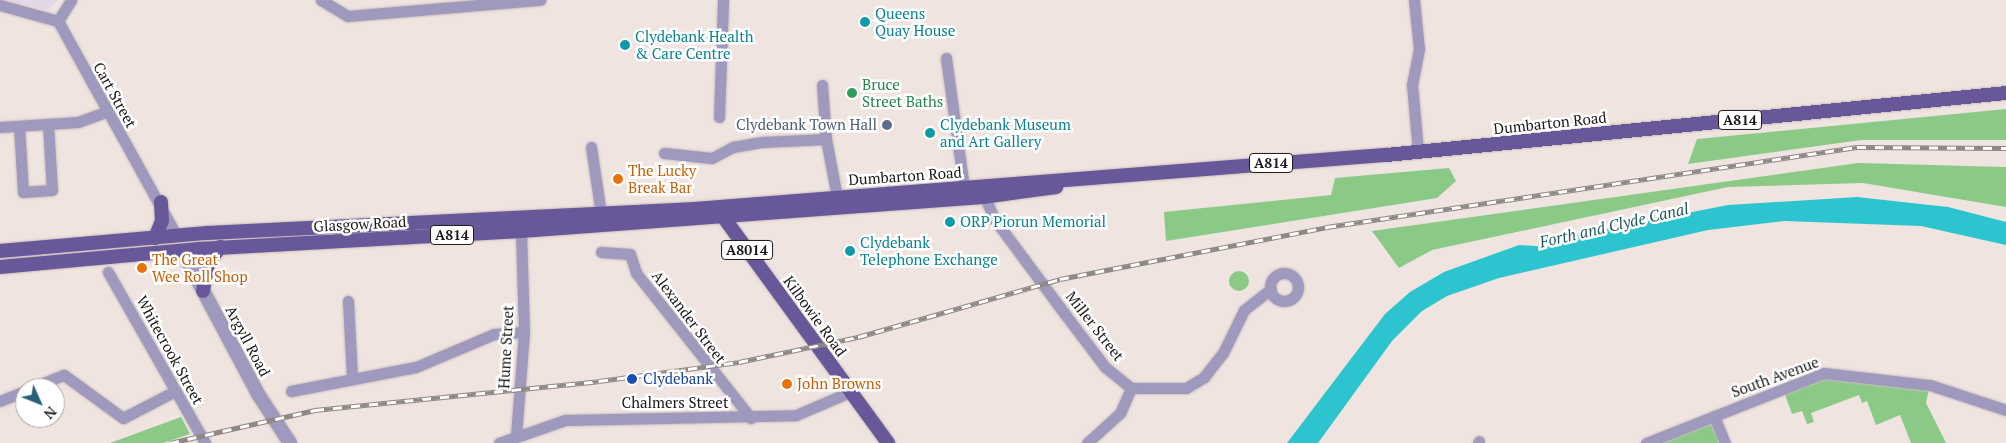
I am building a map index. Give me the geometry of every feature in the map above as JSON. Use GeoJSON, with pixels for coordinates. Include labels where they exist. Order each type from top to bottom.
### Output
{"type":"FeatureCollection","features":[{"type":"Feature","properties":{"kind":"main road","name":"Dumbarton Road"},"geometry":{"type":"LineString","coordinates":[[719,212],[982,192],[1096,178],[1418,151],[2006,93]]}},
{"type":"Feature","properties":{"kind":"main road","name":"Dumbarton Road"},"geometry":{"type":"LineString","coordinates":[[719,212],[837,197],[964,188],[982,192]]}},
{"type":"Feature","properties":{"kind":"main road"},"geometry":{"type":"LineString","coordinates":[[155,238],[162,221],[160,202]]}},
{"type":"Feature","properties":{"kind":"main road","name":"Glasgow Road"},"geometry":{"type":"LineString","coordinates":[[0,251],[176,235],[521,224],[601,214],[719,212]]}},
{"type":"Feature","properties":{"kind":"main road","name":"Glasgow Road"},"geometry":{"type":"LineString","coordinates":[[0,267],[220,247],[521,224],[719,212]]}},
{"type":"Feature","properties":{"kind":"main road","name":"Kilbowie Road"},"geometry":{"type":"LineString","coordinates":[[719,212],[888,443]]}},
{"type":"Feature","properties":{"kind":"main road"},"geometry":{"type":"LineString","coordinates":[[176,235],[182,251]]}},
{"type":"Feature","properties":{"kind":"main road"},"geometry":{"type":"LineString","coordinates":[[203,291],[208,264],[220,247]]}},
{"type":"Feature","properties":{"kind":"street"},"geometry":{"type":"LineString","coordinates":[[0,5],[58,21],[71,0]]}},
{"type":"Feature","properties":{"kind":"street"},"geometry":{"type":"LineString","coordinates":[[321,0],[348,16],[540,0]]}},
{"type":"Feature","properties":{"kind":"street"},"geometry":{"type":"LineString","coordinates":[[719,116],[723,0]]}},
{"type":"Feature","properties":{"kind":"street"},"geometry":{"type":"LineString","coordinates":[[1414,0],[1419,49],[1412,84],[1418,151]]}},
{"type":"Feature","properties":{"kind":"street","name":"Cart Street"},"geometry":{"type":"LineString","coordinates":[[58,21],[106,112],[160,202],[176,235]]}},
{"type":"Feature","properties":{"kind":"street"},"geometry":{"type":"LineString","coordinates":[[946,58],[964,188]]}},
{"type":"Feature","properties":{"kind":"street"},"geometry":{"type":"LineString","coordinates":[[822,85],[826,139],[837,197]]}},
{"type":"Feature","properties":{"kind":"street"},"geometry":{"type":"LineString","coordinates":[[0,127],[89,120],[106,112]]}},
{"type":"Feature","properties":{"kind":"street"},"geometry":{"type":"LineString","coordinates":[[19,126],[23,192],[52,190],[48,124]]}},
{"type":"Feature","properties":{"kind":"street"},"geometry":{"type":"LineString","coordinates":[[664,153],[712,158],[733,147],[762,142],[826,139]]}},
{"type":"Feature","properties":{"kind":"street"},"geometry":{"type":"LineString","coordinates":[[591,147],[601,214]]}},
{"type":"Feature","properties":{"kind":"street","name":"Miller Street"},"geometry":{"type":"LineString","coordinates":[[982,192],[1105,367],[1131,388]]}},
{"type":"Feature","properties":{"kind":"street","name":"Hume Street"},"geometry":{"type":"LineString","coordinates":[[516,436],[524,332],[521,224]]}},
{"type":"Feature","properties":{"kind":"street","name":"Argyll Road"},"geometry":{"type":"LineString","coordinates":[[182,251],[290,443]]}},
{"type":"Feature","properties":{"kind":"street","name":"Alexander Street"},"geometry":{"type":"LineString","coordinates":[[601,252],[630,254],[636,273],[751,418]]}},
{"type":"Feature","properties":{"kind":"street","name":"Whitecrook Street"},"geometry":{"type":"LineString","coordinates":[[108,272],[205,443]]}},
{"type":"Feature","properties":{"kind":"street"},"geometry":{"type":"LineString","coordinates":[[1087,443],[1120,412],[1131,388],[1178,389],[1204,376],[1224,353],[1244,310],[1271,289]]}},
{"type":"Feature","properties":{"kind":"street"},"geometry":{"type":"LineString","coordinates":[[348,300],[352,377]]}},
{"type":"Feature","properties":{"kind":"street"},"geometry":{"type":"LineString","coordinates":[[291,391],[352,377],[416,367],[494,334],[524,332]]}},
{"type":"Feature","properties":{"kind":"street","name":"South Avenue"},"geometry":{"type":"LineString","coordinates":[[1646,443],[1824,373],[1930,385],[2006,410]]}},
{"type":"Feature","properties":{"kind":"street"},"geometry":{"type":"LineString","coordinates":[[56,378],[64,375],[122,418],[175,391]]}},
{"type":"Feature","properties":{"kind":"street","name":"Chalmers Street"},"geometry":{"type":"LineString","coordinates":[[499,443],[565,420],[751,418],[796,415],[850,392]]}},
{"type":"Feature","properties":{"kind":"street"},"geometry":{"type":"LineString","coordinates":[[0,401],[15,394]]}},
{"type":"Feature","properties":{"kind":"street"},"geometry":{"type":"LineString","coordinates":[[1714,416],[1725,443]]}},
{"type":"Feature","properties":{"kind":"shaded area"},"geometry":{"type":"Polygon","coordinates":[[[7,0],[59,0],[47,10],[7,0]]]}},
{"type":"Feature","properties":{"kind":"green space"},"geometry":{"type":"Polygon","coordinates":[[[2006,109],[2006,140],[1861,140],[1688,164],[1697,139],[2006,109]]]}},
{"type":"Feature","properties":{"kind":"green space"},"geometry":{"type":"Polygon","coordinates":[[[1858,163],[2006,167],[2006,207],[1863,183],[1728,187],[1432,250],[1399,268],[1372,231],[1858,163]]]}},
{"type":"Feature","properties":{"kind":"green space"},"geometry":{"type":"Polygon","coordinates":[[[1449,168],[1456,181],[1437,198],[1166,241],[1164,212],[1331,195],[1335,178],[1449,168]]]}},
{"type":"Feature","properties":{"kind":"green space"},"geometry":{"type":"Polygon","coordinates":[[[1239,271],[1246,274],[1249,281],[1246,288],[1239,291],[1232,288],[1229,281],[1232,274],[1239,271]]]}},
{"type":"Feature","properties":{"kind":"green space"},"geometry":{"type":"Polygon","coordinates":[[[1824,373],[1930,385],[1926,403],[1946,443],[1911,443],[1900,415],[1876,425],[1867,401],[1862,403],[1859,395],[1811,413],[1814,422],[1807,424],[1802,411],[1792,414],[1783,389],[1824,373]]]}},
{"type":"Feature","properties":{"kind":"green space"},"geometry":{"type":"Polygon","coordinates":[[[1714,416],[1725,443],[1646,443],[1714,416]]]}},
{"type":"Feature","properties":{"kind":"green space"},"geometry":{"type":"Polygon","coordinates":[[[181,417],[190,434],[163,443],[110,443],[181,417]]]}},
{"type":"Feature","properties":{"kind":"water"},"geometry":{"type":"Polygon","coordinates":[[[1857,197],[1948,207],[2006,222],[2006,245],[1921,226],[1784,221],[1708,230],[1499,278],[1447,296],[1422,311],[1392,341],[1318,443],[1287,443],[1385,314],[1410,292],[1444,272],[1519,245],[1550,247],[1565,237],[1728,205],[1857,197]]]}},
{"type":"Feature","properties":{"kind":"railway"},"geometry":{"type":"LineString","coordinates":[[170,443],[315,410],[599,381],[739,362],[858,337],[1060,279],[1327,227],[1857,147],[2006,148]]}},
{"type":"Feature","properties":{"kind":"place","name":"Queens Quay House"},"geometry":{"type":"Point","coordinates":[865,22]}},
{"type":"Feature","properties":{"kind":"place","name":"Clydebank Health & Care Centre"},"geometry":{"type":"Point","coordinates":[625,45]}},
{"type":"Feature","properties":{"kind":"place","name":"Bruce Street Baths"},"geometry":{"type":"Point","coordinates":[852,93]}},
{"type":"Feature","properties":{"kind":"place","name":"Clydebank Town Hall"},"geometry":{"type":"Point","coordinates":[887,125]}},
{"type":"Feature","properties":{"kind":"place","name":"Clydebank Museum and Art Gallery"},"geometry":{"type":"Point","coordinates":[930,133]}},
{"type":"Feature","properties":{"kind":"place","name":"The Lucky Break Bar"},"geometry":{"type":"Point","coordinates":[618,179]}},
{"type":"Feature","properties":{"kind":"place","name":"ORP Piorun Memorial"},"geometry":{"type":"Point","coordinates":[950,222]}},
{"type":"Feature","properties":{"kind":"place","name":"Clydebank Telephone Exchange"},"geometry":{"type":"Point","coordinates":[850,251]}},
{"type":"Feature","properties":{"kind":"place","name":"The Great Wee Roll Shop"},"geometry":{"type":"Point","coordinates":[142,268]}},
{"type":"Feature","properties":{"kind":"place","name":"Clydebank"},"geometry":{"type":"Point","coordinates":[632,379]}},
{"type":"Feature","properties":{"kind":"place","name":"John Browns"},"geometry":{"type":"Point","coordinates":[787,384]}},
{"type":"Feature","properties":{"kind":"water label","name":"Forth and Clyde Canal"},"geometry":{"type":"Point","coordinates":[1614,225]}}]}
